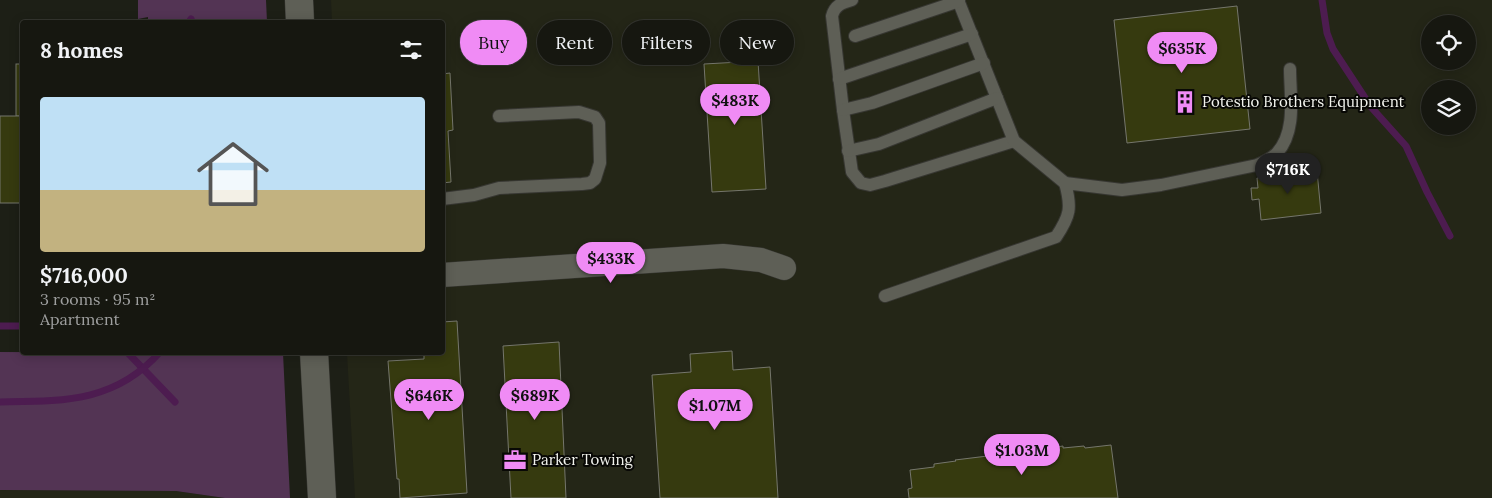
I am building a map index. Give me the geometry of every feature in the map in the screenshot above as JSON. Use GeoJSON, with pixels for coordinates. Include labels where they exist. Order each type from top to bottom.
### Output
{"type":"FeatureCollection","features":[{"type":"Feature","properties":{"kind":"street"},"geometry":{"type":"LineString","coordinates":[[299,0],[300,20]]}},
{"type":"Feature","properties":{"kind":"street"},"geometry":{"type":"LineString","coordinates":[[445,275],[723,256],[761,260],[784,268]]}},
{"type":"Feature","properties":{"kind":"street"},"geometry":{"type":"LineString","coordinates":[[314,355],[322,498]]}},
{"type":"Feature","properties":{"kind":"lane"},"geometry":{"type":"LineString","coordinates":[[852,0],[839,4],[834,9],[832,16],[848,151],[852,172],[861,184],[870,185],[1014,141]]}},
{"type":"Feature","properties":{"kind":"lane"},"geometry":{"type":"LineString","coordinates":[[855,36],[958,1],[1014,141],[1065,184],[1070,200],[1064,225],[1056,237],[885,296]]}},
{"type":"Feature","properties":{"kind":"lane"},"geometry":{"type":"LineString","coordinates":[[839,79],[972,34]]}},
{"type":"Feature","properties":{"kind":"lane"},"geometry":{"type":"LineString","coordinates":[[842,110],[872,103],[984,63]]}},
{"type":"Feature","properties":{"kind":"lane"},"geometry":{"type":"LineString","coordinates":[[1065,184],[1122,190],[1161,185],[1257,165],[1267,160],[1277,152],[1285,139],[1290,124],[1290,69]]}},
{"type":"Feature","properties":{"kind":"lane"},"geometry":{"type":"LineString","coordinates":[[848,151],[879,144],[997,98]]}},
{"type":"Feature","properties":{"kind":"lane"},"geometry":{"type":"LineString","coordinates":[[445,198],[474,195],[499,188],[582,184],[590,183],[595,179],[600,163],[599,123],[595,117],[579,112],[499,116]]}},
{"type":"Feature","properties":{"kind":"shaded area"},"geometry":{"type":"Polygon","coordinates":[[[138,0],[266,0],[267,20],[148,20],[148,17],[138,19],[138,0]]]}},
{"type":"Feature","properties":{"kind":"shaded area"},"geometry":{"type":"Polygon","coordinates":[[[331,0],[1492,0],[1492,498],[355,498],[347,355],[445,355],[445,20],[332,20],[331,0]]]}},
{"type":"Feature","properties":{"kind":"shaded area"},"geometry":{"type":"Polygon","coordinates":[[[0,352],[20,352],[20,355],[283,355],[290,498],[225,498],[176,491],[0,490],[0,352]]]}},
{"type":"Feature","properties":{"kind":"shaded area"},"geometry":{"type":"Polygon","coordinates":[[[0,490],[176,491],[225,498],[0,498],[0,490]]]}},
{"type":"Feature","properties":{"kind":"building","name":"Potestio Brothers Equipment"},"geometry":{"type":"Polygon","coordinates":[[[1237,6],[1250,129],[1127,143],[1114,20],[1237,6]]]}},
{"type":"Feature","properties":{"kind":"building"},"geometry":{"type":"Polygon","coordinates":[[[16,64],[20,64],[20,116],[16,116],[16,64]]]}},
{"type":"Feature","properties":{"kind":"building"},"geometry":{"type":"Polygon","coordinates":[[[704,65],[758,65],[766,189],[712,192],[704,65]]]}},
{"type":"Feature","properties":{"kind":"building"},"geometry":{"type":"Polygon","coordinates":[[[450,73],[453,130],[448,131],[451,182],[445,183],[445,74],[450,73]]]}},
{"type":"Feature","properties":{"kind":"building"},"geometry":{"type":"Polygon","coordinates":[[[0,116],[20,116],[20,203],[0,203],[0,116]]]}},
{"type":"Feature","properties":{"kind":"building"},"geometry":{"type":"Polygon","coordinates":[[[1317,171],[1321,213],[1261,220],[1259,199],[1252,200],[1251,188],[1258,188],[1257,178],[1317,171]]]}},
{"type":"Feature","properties":{"kind":"building"},"geometry":{"type":"Polygon","coordinates":[[[457,321],[467,493],[400,498],[388,361],[424,359],[424,355],[445,355],[445,322],[457,321]]]}},
{"type":"Feature","properties":{"kind":"building"},"geometry":{"type":"Polygon","coordinates":[[[559,342],[566,498],[511,498],[503,346],[559,342]]]}},
{"type":"Feature","properties":{"kind":"building"},"geometry":{"type":"Polygon","coordinates":[[[732,351],[733,370],[770,367],[778,498],[660,498],[652,375],[691,372],[690,354],[732,351]]]}},
{"type":"Feature","properties":{"kind":"building"},"geometry":{"type":"Polygon","coordinates":[[[1111,445],[1118,498],[909,498],[908,489],[912,488],[910,470],[934,467],[934,464],[955,460],[1063,446],[1063,448],[1084,446],[1085,448],[1111,445]]]}},
{"type":"Feature","properties":{"kind":"waterway"},"geometry":{"type":"LineString","coordinates":[[1322,0],[1327,33],[1333,49],[1371,107],[1406,146],[1450,236]]}},
{"type":"Feature","properties":{"kind":"waterway"},"geometry":{"type":"LineString","coordinates":[[0,326],[20,326]]}},
{"type":"Feature","properties":{"kind":"waterway"},"geometry":{"type":"LineString","coordinates":[[130,355],[175,402]]}},
{"type":"Feature","properties":{"kind":"waterway"},"geometry":{"type":"LineString","coordinates":[[0,402],[45,401],[86,396],[106,390],[125,381],[143,369],[157,355]]}},
{"type":"Feature","properties":{"kind":"place","name":"Potestio Brothers Equipment"},"geometry":{"type":"Point","coordinates":[1185,102]}},
{"type":"Feature","properties":{"kind":"place","name":"Parker Towing"},"geometry":{"type":"Point","coordinates":[515,460]}}]}
